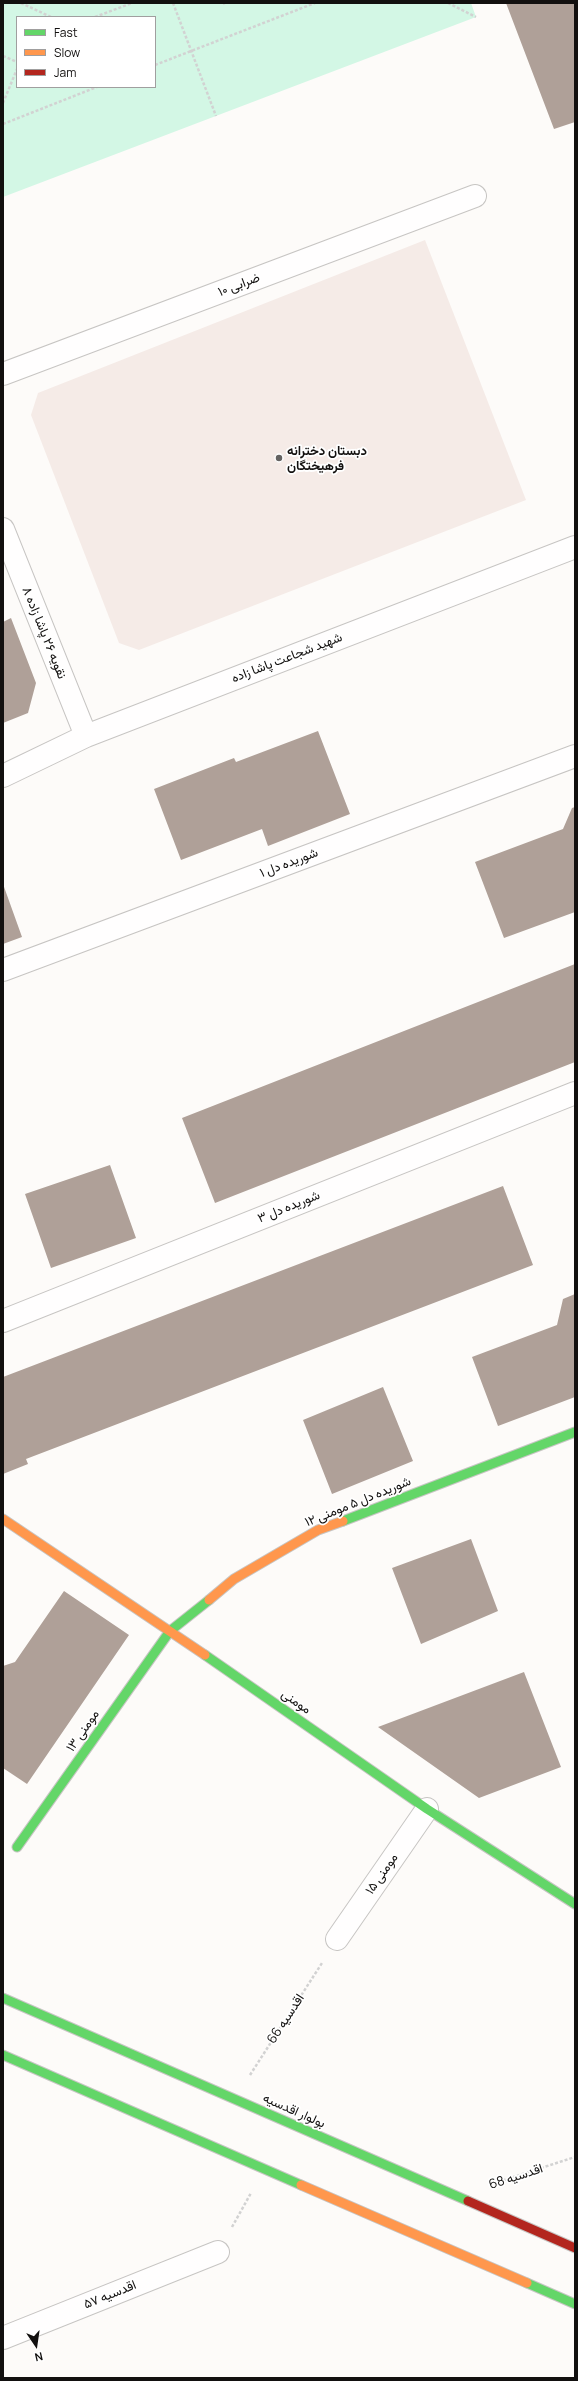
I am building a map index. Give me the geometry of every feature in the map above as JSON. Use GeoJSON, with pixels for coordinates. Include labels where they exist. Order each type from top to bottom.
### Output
{"type":"FeatureCollection","features":[{"type":"Feature","properties":{"kind":"street","name":"ضرابی ۱۰"},"geometry":{"type":"LineString","coordinates":[[3,374],[475,196]]}},
{"type":"Feature","properties":{"kind":"street","name":"نقویه ۲۶ پاشا زاده ۸"},"geometry":{"type":"LineString","coordinates":[[5,541],[86,736]]}},
{"type":"Feature","properties":{"kind":"street","name":"شهید شجاعت پاشا زاده"},"geometry":{"type":"LineString","coordinates":[[3,776],[86,736],[575,547]]}},
{"type":"Feature","properties":{"kind":"street","name":"شوریده دل ۱"},"geometry":{"type":"LineString","coordinates":[[3,970],[575,756]]}},
{"type":"Feature","properties":{"kind":"street","name":"شوریده دل ۳"},"geometry":{"type":"LineString","coordinates":[[3,1321],[575,1093]]}},
{"type":"Feature","properties":{"kind":"street","name":"شوریده دل ۵ مومنی ۱۲"},"geometry":{"type":"LineString","coordinates":[[170,1631],[234,1579],[318,1530],[575,1432]]}},
{"type":"Feature","properties":{"kind":"street","name":"مومنی"},"geometry":{"type":"LineString","coordinates":[[3,1519],[170,1631],[427,1808],[575,1904]]}},
{"type":"Feature","properties":{"kind":"street","name":"مومنی ۱۳"},"geometry":{"type":"LineString","coordinates":[[17,1847],[170,1631]]}},
{"type":"Feature","properties":{"kind":"street","name":"مومنی ۱۵"},"geometry":{"type":"LineString","coordinates":[[338,1939],[427,1808]]}},
{"type":"Feature","properties":{"kind":"street","name":"بولوار اقدسیه"},"geometry":{"type":"LineString","coordinates":[[3,1998],[575,2248]]}},
{"type":"Feature","properties":{"kind":"street"},"geometry":{"type":"LineString","coordinates":[[3,2054],[575,2304]]}},
{"type":"Feature","properties":{"kind":"street","name":"اقدسیه ۵۷"},"geometry":{"type":"LineString","coordinates":[[3,2338],[218,2252]]}},
{"type":"Feature","properties":{"kind":"path"},"geometry":{"type":"LineString","coordinates":[[21,3],[49,16]]}},
{"type":"Feature","properties":{"kind":"path"},"geometry":{"type":"LineString","coordinates":[[98,16],[132,3]]}},
{"type":"Feature","properties":{"kind":"path"},"geometry":{"type":"LineString","coordinates":[[173,3],[216,116]]}},
{"type":"Feature","properties":{"kind":"path"},"geometry":{"type":"LineString","coordinates":[[156,65],[315,3]]}},
{"type":"Feature","properties":{"kind":"path"},"geometry":{"type":"LineString","coordinates":[[448,3],[476,17]]}},
{"type":"Feature","properties":{"kind":"path"},"geometry":{"type":"LineString","coordinates":[[3,56],[16,62]]}},
{"type":"Feature","properties":{"kind":"path"},"geometry":{"type":"LineString","coordinates":[[3,103],[16,71]]}},
{"type":"Feature","properties":{"kind":"path"},"geometry":{"type":"LineString","coordinates":[[3,124],[94,88]]}},
{"type":"Feature","properties":{"kind":"path","name":"اقدسیه 66"},"geometry":{"type":"LineString","coordinates":[[235,2099],[338,1939]]}},
{"type":"Feature","properties":{"kind":"path","name":"اقدسیه 68"},"geometry":{"type":"LineString","coordinates":[[456,2196],[575,2157]]}},
{"type":"Feature","properties":{"kind":"path"},"geometry":{"type":"LineString","coordinates":[[218,2252],[265,2169]]}},
{"type":"Feature","properties":{"kind":"shaded area","name":"دبستان دخترانه فرهیختگان"},"geometry":{"type":"Polygon","coordinates":[[[425,240],[526,500],[139,650],[119,643],[31,415],[38,393],[425,240]]]}},
{"type":"Feature","properties":{"kind":"green space"},"geometry":{"type":"Polygon","coordinates":[[[3,3],[471,3],[476,17],[3,197],[3,3]]]}},
{"type":"Feature","properties":{"kind":"building"},"geometry":{"type":"Polygon","coordinates":[[[506,3],[575,3],[575,122],[554,129],[506,3]]]}},
{"type":"Feature","properties":{"kind":"building"},"geometry":{"type":"Polygon","coordinates":[[[11,618],[36,683],[28,713],[3,723],[3,622],[11,618]]]}},
{"type":"Feature","properties":{"kind":"building"},"geometry":{"type":"Polygon","coordinates":[[[318,731],[350,814],[268,846],[262,829],[181,860],[154,789],[234,758],[236,762],[318,731]]]}},
{"type":"Feature","properties":{"kind":"building"},"geometry":{"type":"Polygon","coordinates":[[[575,807],[575,912],[504,938],[475,862],[563,829],[572,808],[575,807]]]}},
{"type":"Feature","properties":{"kind":"building"},"geometry":{"type":"Polygon","coordinates":[[[3,884],[22,937],[3,944],[3,884]]]}},
{"type":"Feature","properties":{"kind":"building"},"geometry":{"type":"Polygon","coordinates":[[[575,964],[575,1062],[215,1203],[182,1118],[575,964]]]}},
{"type":"Feature","properties":{"kind":"building"},"geometry":{"type":"Polygon","coordinates":[[[110,1165],[136,1238],[51,1268],[25,1194],[110,1165]]]}},
{"type":"Feature","properties":{"kind":"building"},"geometry":{"type":"Polygon","coordinates":[[[503,1186],[533,1265],[26,1459],[28,1464],[3,1474],[3,1377],[503,1186]]]}},
{"type":"Feature","properties":{"kind":"building"},"geometry":{"type":"Polygon","coordinates":[[[575,1294],[575,1397],[498,1426],[472,1357],[557,1325],[563,1299],[575,1294]]]}},
{"type":"Feature","properties":{"kind":"building"},"geometry":{"type":"Polygon","coordinates":[[[383,1387],[413,1461],[332,1494],[303,1420],[383,1387]]]}},
{"type":"Feature","properties":{"kind":"building"},"geometry":{"type":"Polygon","coordinates":[[[471,1539],[498,1611],[421,1644],[392,1568],[471,1539]]]}},
{"type":"Feature","properties":{"kind":"building"},"geometry":{"type":"Polygon","coordinates":[[[64,1591],[129,1635],[27,1784],[3,1768],[3,1666],[15,1662],[64,1591]]]}},
{"type":"Feature","properties":{"kind":"building"},"geometry":{"type":"Polygon","coordinates":[[[524,1672],[561,1767],[479,1798],[378,1727],[524,1672]]]}},
{"type":"Feature","properties":{"kind":"traffic: fast"},"geometry":{"type":"LineString","coordinates":[[343,1521],[575,1432]]}},
{"type":"Feature","properties":{"kind":"traffic: fast"},"geometry":{"type":"LineString","coordinates":[[17,1847],[170,1631],[209,1600]]}},
{"type":"Feature","properties":{"kind":"traffic: fast"},"geometry":{"type":"LineString","coordinates":[[205,1655],[427,1809],[575,1904]]}},
{"type":"Feature","properties":{"kind":"traffic: fast"},"geometry":{"type":"LineString","coordinates":[[3,1998],[468,2201]]}},
{"type":"Feature","properties":{"kind":"traffic: fast"},"geometry":{"type":"LineString","coordinates":[[3,2055],[301,2185]]}},
{"type":"Feature","properties":{"kind":"traffic: fast"},"geometry":{"type":"LineString","coordinates":[[527,2283],[575,2304]]}},
{"type":"Feature","properties":{"kind":"traffic: slow"},"geometry":{"type":"LineString","coordinates":[[3,1519],[205,1655]]}},
{"type":"Feature","properties":{"kind":"traffic: slow"},"geometry":{"type":"LineString","coordinates":[[209,1600],[234,1579],[318,1530],[343,1521]]}},
{"type":"Feature","properties":{"kind":"traffic: slow"},"geometry":{"type":"LineString","coordinates":[[301,2185],[527,2283]]}},
{"type":"Feature","properties":{"kind":"traffic: jam"},"geometry":{"type":"LineString","coordinates":[[468,2201],[575,2248]]}},
{"type":"Feature","properties":{"kind":"place","name":"دبستان دخترانه فرهیختگان"},"geometry":{"type":"Point","coordinates":[279,458]}}]}
